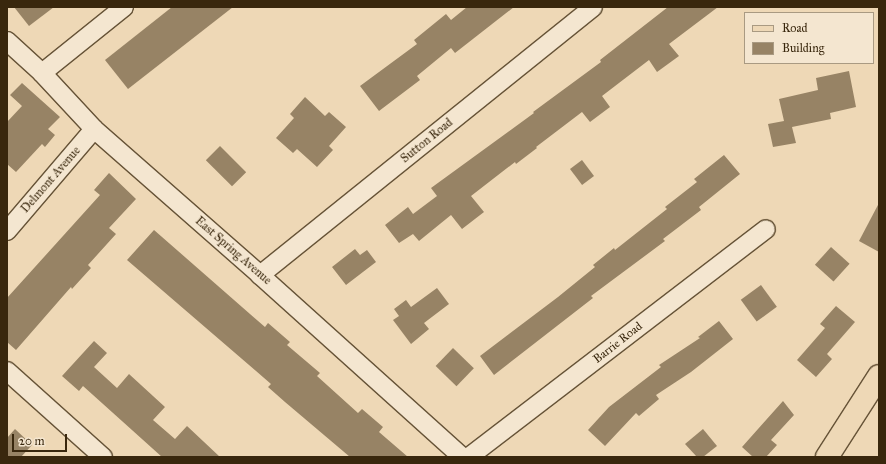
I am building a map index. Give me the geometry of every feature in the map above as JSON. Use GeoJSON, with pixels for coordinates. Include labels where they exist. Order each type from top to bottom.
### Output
{"type":"FeatureCollection","features":[{"type":"Feature","properties":{"kind":"main road"},"geometry":{"type":"LineString","coordinates":[[827,457],[879,376]]}},
{"type":"Feature","properties":{"kind":"street"},"geometry":{"type":"LineString","coordinates":[[42,73],[124,7]]}},
{"type":"Feature","properties":{"kind":"street","name":"Sutton Road"},"geometry":{"type":"LineString","coordinates":[[260,275],[593,7]]}},
{"type":"Feature","properties":{"kind":"street","name":"East Spring Avenue"},"geometry":{"type":"LineString","coordinates":[[7,41],[42,73],[94,129],[260,275],[462,457]]}},
{"type":"Feature","properties":{"kind":"street","name":"Delmont Avenue"},"geometry":{"type":"LineString","coordinates":[[7,231],[94,129]]}},
{"type":"Feature","properties":{"kind":"street","name":"Barrie Road"},"geometry":{"type":"LineString","coordinates":[[469,457],[766,229]]}},
{"type":"Feature","properties":{"kind":"street"},"geometry":{"type":"LineString","coordinates":[[7,371],[103,457]]}},
{"type":"Feature","properties":{"kind":"building"},"geometry":{"type":"Polygon","coordinates":[[[14,7],[54,7],[29,26],[14,7]]]}},
{"type":"Feature","properties":{"kind":"building"},"geometry":{"type":"Polygon","coordinates":[[[172,7],[233,7],[128,89],[105,60],[172,7]]]}},
{"type":"Feature","properties":{"kind":"building"},"geometry":{"type":"Polygon","coordinates":[[[467,7],[514,7],[455,53],[451,48],[417,76],[420,80],[379,111],[360,86],[417,44],[414,40],[446,14],[451,20],[467,7]]]}},
{"type":"Feature","properties":{"kind":"building"},"geometry":{"type":"Polygon","coordinates":[[[668,7],[718,7],[669,44],[679,56],[657,72],[649,60],[602,96],[610,107],[590,122],[582,112],[516,164],[515,162],[471,196],[484,212],[462,229],[451,215],[419,241],[413,234],[399,243],[385,225],[408,207],[413,214],[437,196],[431,188],[601,62],[600,60],[668,7]]]}},
{"type":"Feature","properties":{"kind":"building"},"geometry":{"type":"Polygon","coordinates":[[[849,71],[856,107],[830,113],[831,119],[792,127],[796,143],[773,147],[768,124],[784,121],[779,99],[818,90],[816,78],[849,71]]]}},
{"type":"Feature","properties":{"kind":"building"},"geometry":{"type":"Polygon","coordinates":[[[22,83],[60,117],[48,129],[55,135],[45,147],[42,144],[16,172],[7,164],[7,122],[22,106],[10,95],[22,83]]]}},
{"type":"Feature","properties":{"kind":"building"},"geometry":{"type":"Polygon","coordinates":[[[305,97],[325,116],[329,112],[346,127],[329,146],[333,150],[317,167],[297,149],[293,153],[276,138],[294,118],[290,114],[305,97]]]}},
{"type":"Feature","properties":{"kind":"building"},"geometry":{"type":"Polygon","coordinates":[[[220,146],[246,172],[232,186],[206,160],[220,146]]]}},
{"type":"Feature","properties":{"kind":"building"},"geometry":{"type":"Polygon","coordinates":[[[724,155],[740,174],[699,207],[701,210],[663,239],[665,241],[591,296],[593,298],[494,375],[480,356],[558,297],[595,267],[593,265],[614,248],[615,250],[667,209],[665,207],[697,182],[694,179],[724,155]]]}},
{"type":"Feature","properties":{"kind":"building"},"geometry":{"type":"Polygon","coordinates":[[[582,160],[594,176],[582,185],[570,169],[582,160]]]}},
{"type":"Feature","properties":{"kind":"building"},"geometry":{"type":"Polygon","coordinates":[[[109,173],[136,199],[109,228],[116,234],[88,265],[91,268],[72,289],[71,287],[16,350],[7,342],[7,298],[100,195],[94,190],[109,173]]]}},
{"type":"Feature","properties":{"kind":"building"},"geometry":{"type":"Polygon","coordinates":[[[879,203],[879,252],[859,241],[879,203]]]}},
{"type":"Feature","properties":{"kind":"building"},"geometry":{"type":"Polygon","coordinates":[[[154,230],[265,327],[268,323],[290,342],[287,345],[320,373],[317,376],[358,413],[362,409],[383,427],[379,432],[408,457],[350,457],[268,387],[271,384],[127,260],[154,230]]]}},
{"type":"Feature","properties":{"kind":"building"},"geometry":{"type":"Polygon","coordinates":[[[831,247],[850,264],[834,282],[815,265],[831,247]]]}},
{"type":"Feature","properties":{"kind":"building"},"geometry":{"type":"Polygon","coordinates":[[[355,249],[360,255],[367,250],[376,262],[346,285],[332,267],[355,249]]]}},
{"type":"Feature","properties":{"kind":"building"},"geometry":{"type":"Polygon","coordinates":[[[761,285],[777,307],[757,322],[741,300],[761,285]]]}},
{"type":"Feature","properties":{"kind":"building"},"geometry":{"type":"Polygon","coordinates":[[[437,288],[449,304],[424,323],[429,329],[411,344],[393,320],[399,316],[394,309],[406,300],[411,307],[437,288]]]}},
{"type":"Feature","properties":{"kind":"building"},"geometry":{"type":"Polygon","coordinates":[[[836,306],[855,322],[827,354],[832,359],[816,377],[797,360],[825,328],[820,324],[836,306]]]}},
{"type":"Feature","properties":{"kind":"building"},"geometry":{"type":"Polygon","coordinates":[[[719,321],[733,339],[691,372],[656,395],[659,399],[639,416],[636,413],[605,446],[588,430],[609,407],[661,367],[659,365],[700,338],[698,337],[719,321]]]}},
{"type":"Feature","properties":{"kind":"building"},"geometry":{"type":"Polygon","coordinates":[[[94,341],[107,353],[94,367],[117,388],[129,374],[165,407],[153,420],[175,439],[187,426],[220,457],[162,457],[83,386],[79,391],[62,376],[94,341]]]}},
{"type":"Feature","properties":{"kind":"building"},"geometry":{"type":"Polygon","coordinates":[[[453,348],[474,368],[456,386],[436,366],[453,348]]]}},
{"type":"Feature","properties":{"kind":"building"},"geometry":{"type":"Polygon","coordinates":[[[783,401],[794,415],[771,440],[777,445],[766,457],[753,457],[742,447],[783,401]]]}},
{"type":"Feature","properties":{"kind":"building"},"geometry":{"type":"Polygon","coordinates":[[[15,429],[32,445],[21,457],[7,457],[7,438],[15,429]]]}},
{"type":"Feature","properties":{"kind":"building"},"geometry":{"type":"Polygon","coordinates":[[[703,429],[717,446],[703,457],[697,457],[685,444],[703,429]]]}}]}
